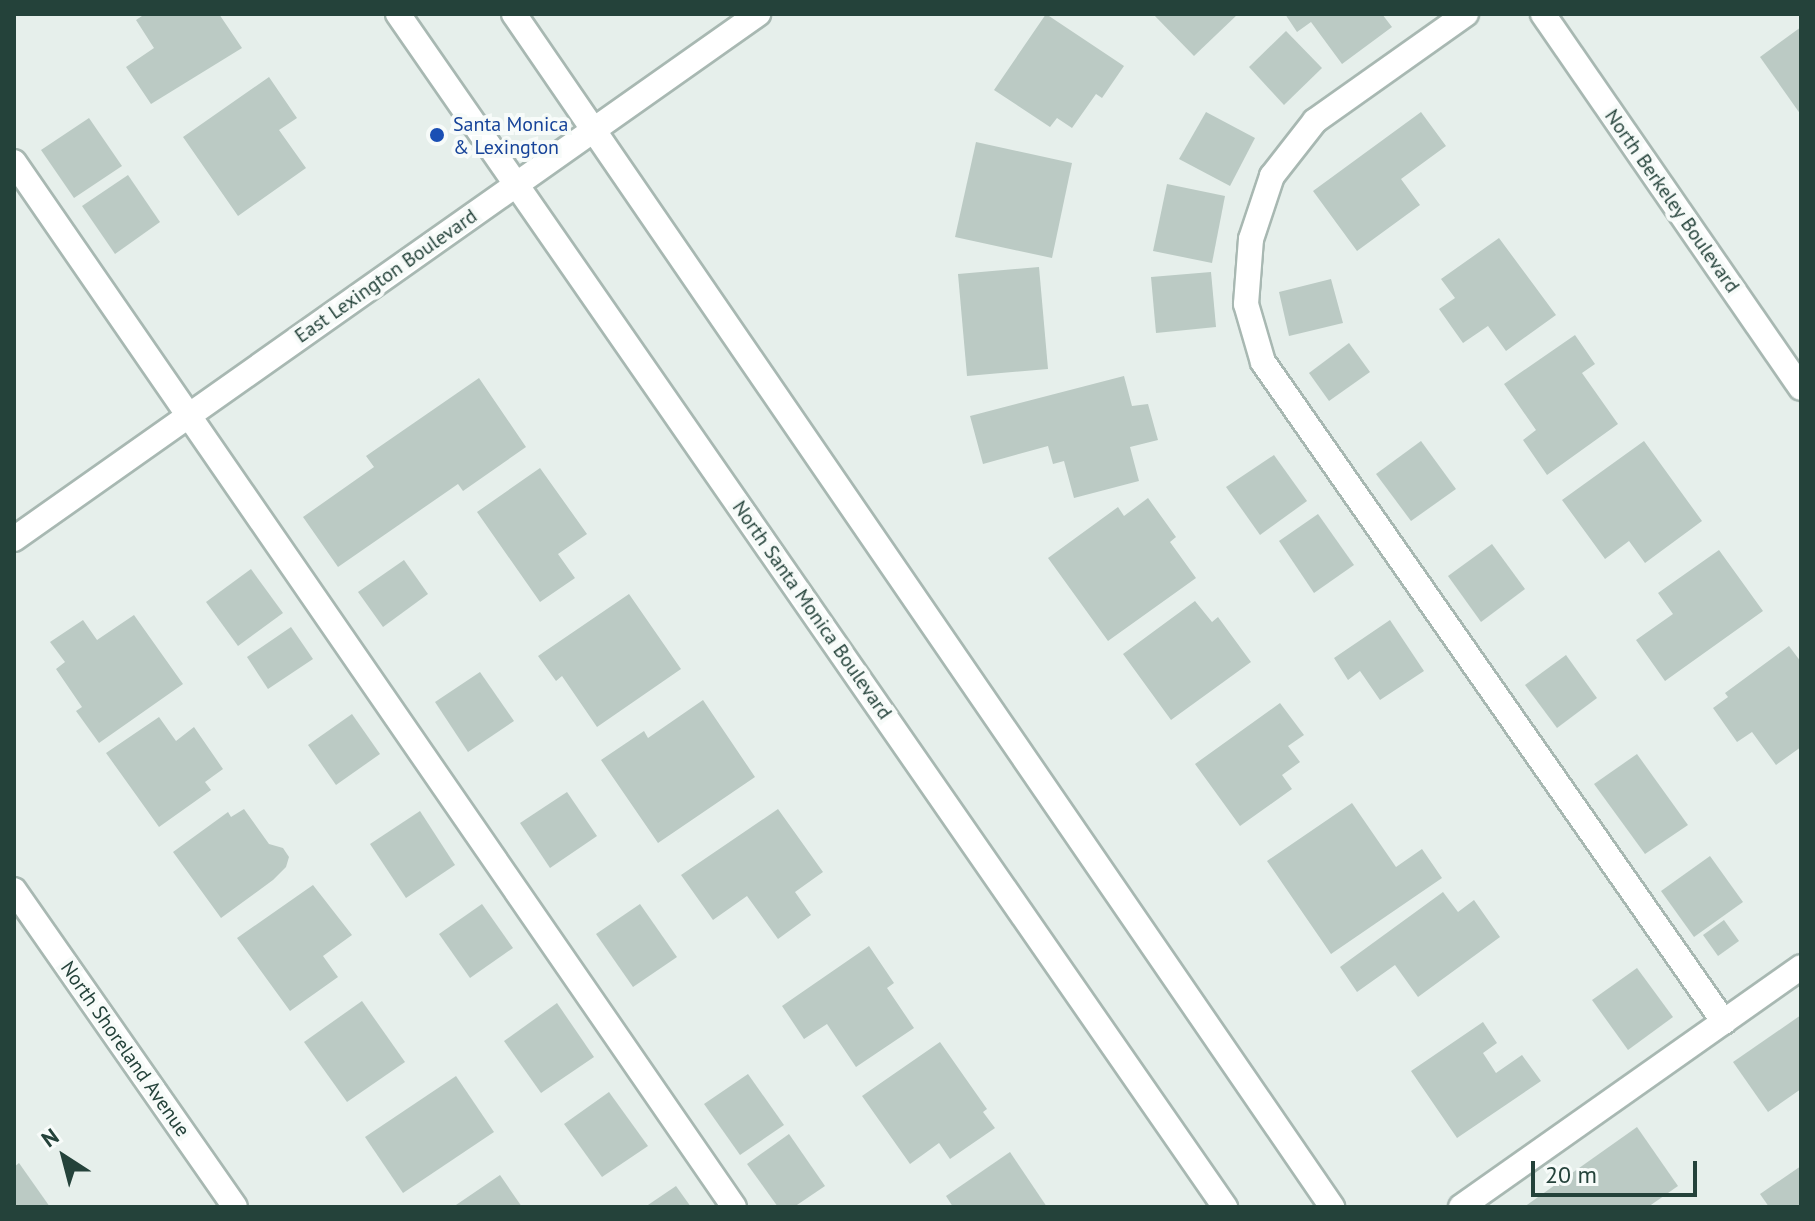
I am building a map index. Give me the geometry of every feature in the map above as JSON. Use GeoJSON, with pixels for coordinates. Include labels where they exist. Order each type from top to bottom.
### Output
{"type":"FeatureCollection","features":[{"type":"Feature","properties":{"kind":"street","name":"North Santa Monica Boulevard"},"geometry":{"type":"LineString","coordinates":[[398,14],[1225,1207]]}},
{"type":"Feature","properties":{"kind":"street"},"geometry":{"type":"LineString","coordinates":[[514,14],[1332,1207]]}},
{"type":"Feature","properties":{"kind":"street","name":"East Lexington Boulevard"},"geometry":{"type":"LineString","coordinates":[[14,539],[758,14]]}},
{"type":"Feature","properties":{"kind":"street"},"geometry":{"type":"LineString","coordinates":[[1466,14],[1315,121],[1272,176],[1251,239],[1246,304],[1263,362],[1724,1022]]}},
{"type":"Feature","properties":{"kind":"street","name":"North Berkeley Boulevard"},"geometry":{"type":"LineString","coordinates":[[1543,14],[1801,388]]}},
{"type":"Feature","properties":{"kind":"street"},"geometry":{"type":"LineString","coordinates":[[14,162],[734,1207]]}},
{"type":"Feature","properties":{"kind":"street","name":"North Shoreland Avenue"},"geometry":{"type":"LineString","coordinates":[[14,890],[235,1207]]}},
{"type":"Feature","properties":{"kind":"street"},"geometry":{"type":"LineString","coordinates":[[1461,1207],[1801,967]]}},
{"type":"Feature","properties":{"kind":"building"},"geometry":{"type":"Polygon","coordinates":[[[145,14],[219,14],[242,48],[151,104],[126,67],[154,48],[136,20],[145,14]]]}},
{"type":"Feature","properties":{"kind":"building"},"geometry":{"type":"Polygon","coordinates":[[[1046,14],[1124,66],[1102,98],[1096,94],[1072,128],[1057,118],[1050,127],[994,90],[1046,14]]]}},
{"type":"Feature","properties":{"kind":"building"},"geometry":{"type":"Polygon","coordinates":[[[1153,14],[1238,14],[1194,56],[1153,14]]]}},
{"type":"Feature","properties":{"kind":"building"},"geometry":{"type":"Polygon","coordinates":[[[1285,14],[1382,14],[1392,27],[1342,64],[1311,22],[1297,32],[1285,14]]]}},
{"type":"Feature","properties":{"kind":"building"},"geometry":{"type":"Polygon","coordinates":[[[1801,27],[1801,115],[1760,57],[1801,27]]]}},
{"type":"Feature","properties":{"kind":"building"},"geometry":{"type":"Polygon","coordinates":[[[1286,31],[1322,68],[1284,105],[1249,67],[1286,31]]]}},
{"type":"Feature","properties":{"kind":"building"},"geometry":{"type":"Polygon","coordinates":[[[269,77],[297,118],[279,130],[306,168],[238,216],[183,137],[269,77]]]}},
{"type":"Feature","properties":{"kind":"building"},"geometry":{"type":"Polygon","coordinates":[[[1206,112],[1255,138],[1230,186],[1179,159],[1206,112]]]}},
{"type":"Feature","properties":{"kind":"building"},"geometry":{"type":"Polygon","coordinates":[[[1421,112],[1446,146],[1401,179],[1420,205],[1357,251],[1313,191],[1421,112]]]}},
{"type":"Feature","properties":{"kind":"building"},"geometry":{"type":"Polygon","coordinates":[[[89,118],[122,166],[74,198],[41,150],[89,118]]]}},
{"type":"Feature","properties":{"kind":"building"},"geometry":{"type":"Polygon","coordinates":[[[976,142],[1072,163],[1052,258],[955,237],[976,142]]]}},
{"type":"Feature","properties":{"kind":"building"},"geometry":{"type":"Polygon","coordinates":[[[128,175],[160,222],[115,254],[82,206],[128,175]]]}},
{"type":"Feature","properties":{"kind":"building"},"geometry":{"type":"Polygon","coordinates":[[[1167,184],[1225,196],[1212,263],[1153,251],[1167,184]]]}},
{"type":"Feature","properties":{"kind":"building"},"geometry":{"type":"Polygon","coordinates":[[[1499,238],[1556,315],[1506,351],[1488,326],[1463,343],[1439,309],[1455,298],[1441,279],[1499,238]]]}},
{"type":"Feature","properties":{"kind":"building"},"geometry":{"type":"Polygon","coordinates":[[[1039,267],[1048,369],[967,376],[958,274],[1039,267]]]}},
{"type":"Feature","properties":{"kind":"building"},"geometry":{"type":"Polygon","coordinates":[[[1211,272],[1216,327],[1156,333],[1151,277],[1211,272]]]}},
{"type":"Feature","properties":{"kind":"building"},"geometry":{"type":"Polygon","coordinates":[[[1331,279],[1343,323],[1289,336],[1279,292],[1331,279]]]}},
{"type":"Feature","properties":{"kind":"building"},"geometry":{"type":"Polygon","coordinates":[[[1575,335],[1595,364],[1582,373],[1618,424],[1547,475],[1523,440],[1536,430],[1504,384],[1575,335]]]}},
{"type":"Feature","properties":{"kind":"building"},"geometry":{"type":"Polygon","coordinates":[[[1349,343],[1370,372],[1329,401],[1309,373],[1349,343]]]}},
{"type":"Feature","properties":{"kind":"building"},"geometry":{"type":"Polygon","coordinates":[[[1124,376],[1132,406],[1148,404],[1158,440],[1130,447],[1139,481],[1074,498],[1064,461],[1053,464],[1048,446],[983,464],[970,416],[1124,376]]]}},
{"type":"Feature","properties":{"kind":"building"},"geometry":{"type":"Polygon","coordinates":[[[479,378],[526,447],[463,491],[458,484],[338,567],[303,517],[374,467],[366,456],[479,378]]]}},
{"type":"Feature","properties":{"kind":"building"},"geometry":{"type":"Polygon","coordinates":[[[1421,441],[1456,489],[1411,521],[1376,474],[1421,441]]]}},
{"type":"Feature","properties":{"kind":"building"},"geometry":{"type":"Polygon","coordinates":[[[1644,441],[1702,521],[1645,563],[1629,541],[1605,559],[1562,500],[1644,441]]]}},
{"type":"Feature","properties":{"kind":"building"},"geometry":{"type":"Polygon","coordinates":[[[1274,455],[1307,501],[1260,535],[1226,487],[1274,455]]]}},
{"type":"Feature","properties":{"kind":"building"},"geometry":{"type":"Polygon","coordinates":[[[540,468],[587,534],[558,554],[575,578],[540,602],[477,512],[540,468]]]}},
{"type":"Feature","properties":{"kind":"building"},"geometry":{"type":"Polygon","coordinates":[[[1148,498],[1176,537],[1170,542],[1196,578],[1108,641],[1048,558],[1118,507],[1124,516],[1148,498]]]}},
{"type":"Feature","properties":{"kind":"building"},"geometry":{"type":"Polygon","coordinates":[[[1318,514],[1354,565],[1314,593],[1279,541],[1318,514]]]}},
{"type":"Feature","properties":{"kind":"building"},"geometry":{"type":"Polygon","coordinates":[[[1492,544],[1525,589],[1481,622],[1448,576],[1492,544]]]}},
{"type":"Feature","properties":{"kind":"building"},"geometry":{"type":"Polygon","coordinates":[[[1719,550],[1763,611],[1665,681],[1636,640],[1673,614],[1658,593],[1719,550]]]}},
{"type":"Feature","properties":{"kind":"building"},"geometry":{"type":"Polygon","coordinates":[[[404,560],[428,594],[383,627],[358,592],[404,560]]]}},
{"type":"Feature","properties":{"kind":"building"},"geometry":{"type":"Polygon","coordinates":[[[251,569],[283,613],[238,646],[206,602],[251,569]]]}},
{"type":"Feature","properties":{"kind":"building"},"geometry":{"type":"Polygon","coordinates":[[[629,594],[681,669],[597,727],[562,676],[556,681],[538,656],[629,594]]]}},
{"type":"Feature","properties":{"kind":"building"},"geometry":{"type":"Polygon","coordinates":[[[1195,601],[1212,622],[1218,617],[1251,662],[1171,720],[1123,654],[1195,601]]]}},
{"type":"Feature","properties":{"kind":"building"},"geometry":{"type":"Polygon","coordinates":[[[134,615],[183,684],[99,743],[76,711],[82,707],[56,669],[65,662],[50,642],[83,620],[97,640],[134,615]]]}},
{"type":"Feature","properties":{"kind":"building"},"geometry":{"type":"Polygon","coordinates":[[[1390,620],[1424,671],[1380,700],[1360,671],[1348,680],[1334,658],[1390,620]]]}},
{"type":"Feature","properties":{"kind":"building"},"geometry":{"type":"Polygon","coordinates":[[[291,627],[313,659],[268,689],[247,657],[291,627]]]}},
{"type":"Feature","properties":{"kind":"building"},"geometry":{"type":"Polygon","coordinates":[[[1789,646],[1801,662],[1801,747],[1776,765],[1752,732],[1737,742],[1713,708],[1728,697],[1725,693],[1789,646]]]}},
{"type":"Feature","properties":{"kind":"building"},"geometry":{"type":"Polygon","coordinates":[[[1566,655],[1597,698],[1557,728],[1525,685],[1566,655]]]}},
{"type":"Feature","properties":{"kind":"building"},"geometry":{"type":"Polygon","coordinates":[[[480,672],[514,721],[468,752],[435,702],[480,672]]]}},
{"type":"Feature","properties":{"kind":"building"},"geometry":{"type":"Polygon","coordinates":[[[703,700],[755,777],[658,843],[601,760],[644,731],[648,738],[703,700]]]}},
{"type":"Feature","properties":{"kind":"building"},"geometry":{"type":"Polygon","coordinates":[[[1280,703],[1304,735],[1288,746],[1300,762],[1282,775],[1292,789],[1240,826],[1195,764],[1280,703]]]}},
{"type":"Feature","properties":{"kind":"building"},"geometry":{"type":"Polygon","coordinates":[[[352,714],[380,754],[336,785],[308,745],[352,714]]]}},
{"type":"Feature","properties":{"kind":"building"},"geometry":{"type":"Polygon","coordinates":[[[159,717],[176,741],[194,727],[223,769],[205,782],[211,790],[159,827],[106,753],[159,717]]]}},
{"type":"Feature","properties":{"kind":"building"},"geometry":{"type":"Polygon","coordinates":[[[1637,754],[1688,825],[1645,854],[1594,784],[1637,754]]]}},
{"type":"Feature","properties":{"kind":"building"},"geometry":{"type":"Polygon","coordinates":[[[567,792],[597,836],[550,868],[520,823],[567,792]]]}},
{"type":"Feature","properties":{"kind":"building"},"geometry":{"type":"Polygon","coordinates":[[[1352,803],[1396,867],[1422,849],[1442,878],[1331,954],[1267,861],[1352,803]]]}},
{"type":"Feature","properties":{"kind":"building"},"geometry":{"type":"Polygon","coordinates":[[[244,809],[269,844],[283,848],[289,857],[286,867],[273,880],[221,918],[173,852],[228,812],[231,817],[244,809]]]}},
{"type":"Feature","properties":{"kind":"building"},"geometry":{"type":"Polygon","coordinates":[[[778,809],[823,872],[795,892],[811,915],[778,939],[747,896],[713,920],[681,875],[778,809]]]}},
{"type":"Feature","properties":{"kind":"building"},"geometry":{"type":"Polygon","coordinates":[[[420,811],[455,865],[406,898],[370,844],[420,811]]]}},
{"type":"Feature","properties":{"kind":"building"},"geometry":{"type":"Polygon","coordinates":[[[1710,856],[1743,902],[1694,937],[1661,891],[1710,856]]]}},
{"type":"Feature","properties":{"kind":"building"},"geometry":{"type":"Polygon","coordinates":[[[313,885],[352,935],[323,956],[338,977],[290,1011],[237,938],[313,885]]]}},
{"type":"Feature","properties":{"kind":"building"},"geometry":{"type":"Polygon","coordinates":[[[1443,892],[1458,912],[1474,900],[1500,937],[1418,997],[1395,965],[1357,992],[1340,967],[1443,892]]]}},
{"type":"Feature","properties":{"kind":"building"},"geometry":{"type":"Polygon","coordinates":[[[482,904],[513,948],[470,978],[439,934],[482,904]]]}},
{"type":"Feature","properties":{"kind":"building"},"geometry":{"type":"Polygon","coordinates":[[[640,904],[677,957],[633,987],[596,934],[640,904]]]}},
{"type":"Feature","properties":{"kind":"building"},"geometry":{"type":"Polygon","coordinates":[[[1724,920],[1739,941],[1718,956],[1703,935],[1724,920]]]}},
{"type":"Feature","properties":{"kind":"building"},"geometry":{"type":"Polygon","coordinates":[[[869,946],[894,983],[887,988],[914,1028],[856,1067],[827,1024],[804,1039],[782,1006],[869,946]]]}},
{"type":"Feature","properties":{"kind":"building"},"geometry":{"type":"Polygon","coordinates":[[[1637,968],[1673,1017],[1628,1050],[1592,1000],[1637,968]]]}},
{"type":"Feature","properties":{"kind":"building"},"geometry":{"type":"Polygon","coordinates":[[[362,1001],[405,1062],[347,1102],[304,1042],[362,1001]]]}},
{"type":"Feature","properties":{"kind":"building"},"geometry":{"type":"Polygon","coordinates":[[[557,1003],[594,1057],[541,1093],[504,1041],[557,1003]]]}},
{"type":"Feature","properties":{"kind":"building"},"geometry":{"type":"Polygon","coordinates":[[[1801,1015],[1801,1089],[1768,1112],[1733,1062],[1801,1015]]]}},
{"type":"Feature","properties":{"kind":"building"},"geometry":{"type":"Polygon","coordinates":[[[1483,1022],[1497,1043],[1483,1053],[1496,1073],[1522,1055],[1541,1081],[1457,1138],[1411,1071],[1483,1022]]]}},
{"type":"Feature","properties":{"kind":"building"},"geometry":{"type":"Polygon","coordinates":[[[940,1042],[987,1109],[983,1112],[995,1128],[950,1159],[939,1143],[910,1164],[862,1096],[940,1042]]]}},
{"type":"Feature","properties":{"kind":"building"},"geometry":{"type":"Polygon","coordinates":[[[748,1074],[784,1125],[740,1155],[704,1104],[748,1074]]]}},
{"type":"Feature","properties":{"kind":"building"},"geometry":{"type":"Polygon","coordinates":[[[456,1076],[494,1132],[403,1193],[365,1137],[456,1076]]]}},
{"type":"Feature","properties":{"kind":"building"},"geometry":{"type":"Polygon","coordinates":[[[609,1092],[648,1146],[602,1177],[564,1124],[609,1092]]]}},
{"type":"Feature","properties":{"kind":"building"},"geometry":{"type":"Polygon","coordinates":[[[1637,1127],[1678,1186],[1648,1207],[1524,1207],[1637,1127]]]}},
{"type":"Feature","properties":{"kind":"building"},"geometry":{"type":"Polygon","coordinates":[[[789,1134],[825,1186],[794,1207],[778,1207],[747,1164],[789,1134]]]}},
{"type":"Feature","properties":{"kind":"building"},"geometry":{"type":"Polygon","coordinates":[[[1010,1152],[1047,1207],[953,1207],[946,1196],[1010,1152]]]}},
{"type":"Feature","properties":{"kind":"building"},"geometry":{"type":"Polygon","coordinates":[[[19,1163],[50,1207],[14,1207],[14,1167],[19,1163]]]}},
{"type":"Feature","properties":{"kind":"building"},"geometry":{"type":"Polygon","coordinates":[[[1801,1166],[1801,1207],[1769,1207],[1760,1194],[1801,1166]]]}},
{"type":"Feature","properties":{"kind":"building"},"geometry":{"type":"Polygon","coordinates":[[[500,1175],[522,1207],[453,1207],[500,1175]]]}},
{"type":"Feature","properties":{"kind":"building"},"geometry":{"type":"Polygon","coordinates":[[[676,1186],[691,1207],[645,1207],[676,1186]]]}},
{"type":"Feature","properties":{"kind":"place","name":"Santa Monica & Lexington"},"geometry":{"type":"Point","coordinates":[437,135]}}]}
